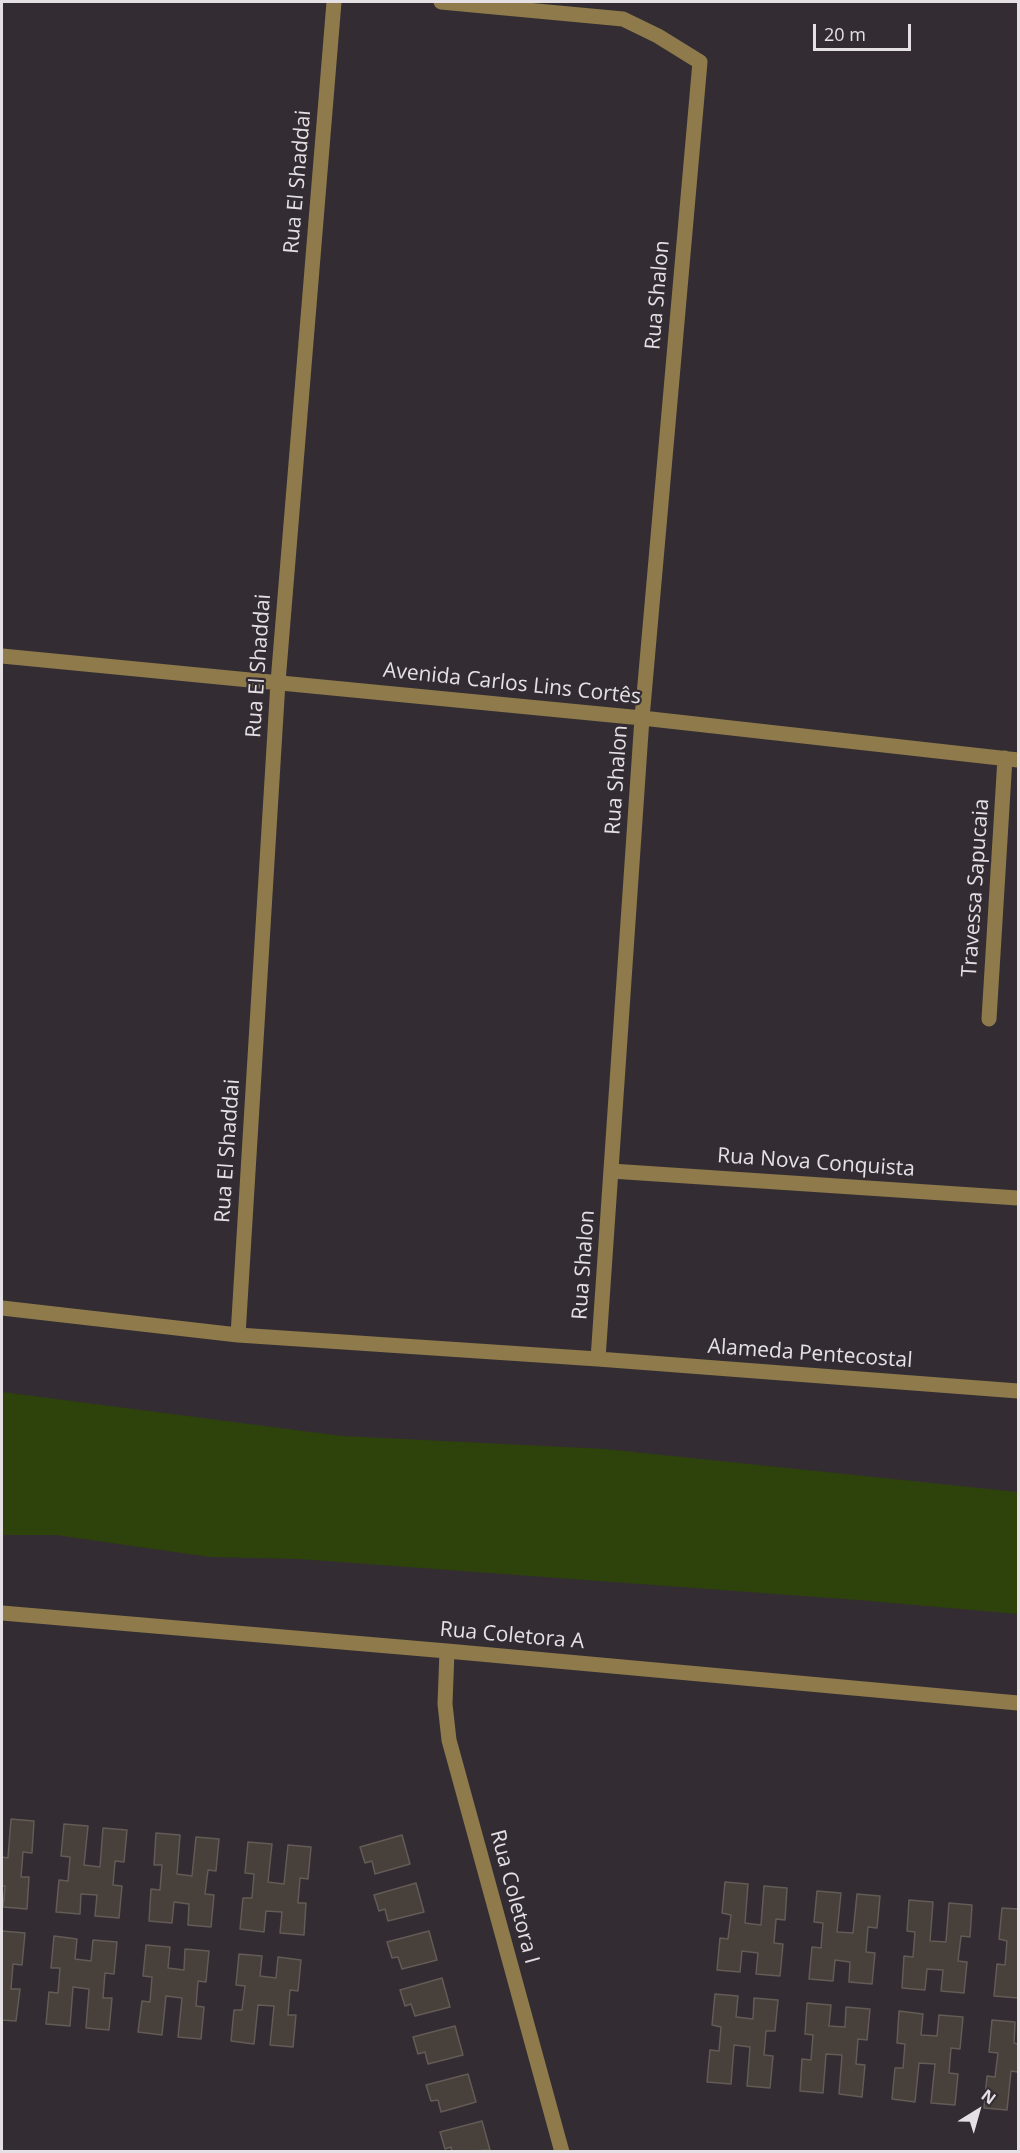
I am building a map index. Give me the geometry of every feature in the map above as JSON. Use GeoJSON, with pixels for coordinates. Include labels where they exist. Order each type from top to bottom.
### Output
{"type":"FeatureCollection","features":[{"type":"Feature","properties":{"kind":"street","name":"Rua El Shaddai"},"geometry":{"type":"LineString","coordinates":[[238,1335],[278,682],[334,2]]}},
{"type":"Feature","properties":{"kind":"street","name":"Rua Shalon"},"geometry":{"type":"LineString","coordinates":[[441,2],[623,19],[658,36],[699,62],[642,718],[598,1359]]}},
{"type":"Feature","properties":{"kind":"street","name":"Avenida Carlos Lins Cortês"},"geometry":{"type":"LineString","coordinates":[[2,656],[642,718],[1012,759]]}},
{"type":"Feature","properties":{"kind":"street","name":"Travessa Sapucaia"},"geometry":{"type":"LineString","coordinates":[[989,1019],[1012,759]]}},
{"type":"Feature","properties":{"kind":"street","name":"Rua Nova Conquista"},"geometry":{"type":"LineString","coordinates":[[611,1171],[1018,1198]]}},
{"type":"Feature","properties":{"kind":"street","name":"Alameda Pentecostal"},"geometry":{"type":"LineString","coordinates":[[2,1308],[238,1335],[598,1359],[1018,1391]]}},
{"type":"Feature","properties":{"kind":"street","name":"Rua Coletora A"},"geometry":{"type":"LineString","coordinates":[[2,1613],[1018,1703]]}},
{"type":"Feature","properties":{"kind":"street","name":"Rua Coletora I"},"geometry":{"type":"LineString","coordinates":[[447,1651],[445,1704],[449,1740],[562,2151]]}},
{"type":"Feature","properties":{"kind":"green space"},"geometry":{"type":"Polygon","coordinates":[[[2,1392],[342,1436],[605,1449],[1018,1492],[1018,1614],[299,1559],[210,1557],[56,1535],[2,1535],[2,1392]]]}},
{"type":"Feature","properties":{"kind":"building"},"geometry":{"type":"Polygon","coordinates":[[[11,1819],[34,1821],[32,1853],[23,1852],[21,1877],[29,1877],[27,1909],[3,1907],[5,1886],[2,1886],[2,1857],[8,1858],[11,1819]]]}},
{"type":"Feature","properties":{"kind":"building"},"geometry":{"type":"Polygon","coordinates":[[[64,1824],[88,1826],[84,1865],[100,1867],[103,1828],[127,1830],[124,1862],[115,1861],[113,1885],[122,1886],[119,1918],[95,1916],[97,1895],[81,1894],[80,1914],[56,1912],[59,1880],[68,1881],[70,1857],[61,1856],[64,1824]]]}},
{"type":"Feature","properties":{"kind":"building"},"geometry":{"type":"Polygon","coordinates":[[[156,1833],[180,1835],[177,1874],[192,1876],[196,1837],[219,1839],[216,1871],[208,1870],[205,1894],[214,1895],[211,1927],[188,1925],[189,1904],[174,1902],[172,1923],[149,1921],[151,1889],[160,1890],[162,1865],[154,1865],[156,1833]]]}},
{"type":"Feature","properties":{"kind":"building"},"geometry":{"type":"Polygon","coordinates":[[[402,1835],[410,1864],[375,1874],[372,1861],[365,1863],[360,1847],[402,1835]]]}},
{"type":"Feature","properties":{"kind":"building"},"geometry":{"type":"Polygon","coordinates":[[[248,1842],[272,1844],[268,1882],[284,1884],[288,1845],[311,1847],[308,1879],[300,1878],[298,1903],[306,1903],[304,1935],[280,1933],[282,1912],[266,1911],[264,1932],[240,1929],[243,1898],[252,1898],[254,1874],[245,1873],[248,1842]]]}},
{"type":"Feature","properties":{"kind":"building"},"geometry":{"type":"Polygon","coordinates":[[[725,1882],[748,1884],[745,1923],[761,1925],[764,1886],[787,1888],[785,1920],[776,1919],[774,1943],[783,1944],[780,1976],[756,1974],[758,1953],[742,1951],[740,1972],[717,1970],[720,1938],[728,1939],[731,1915],[722,1913],[725,1882]]]}},
{"type":"Feature","properties":{"kind":"building"},"geometry":{"type":"Polygon","coordinates":[[[416,1883],[424,1912],[388,1921],[385,1909],[379,1911],[374,1895],[416,1883]]]}},
{"type":"Feature","properties":{"kind":"building"},"geometry":{"type":"Polygon","coordinates":[[[817,1891],[841,1893],[837,1932],[853,1933],[857,1894],[880,1896],[877,1928],[868,1927],[866,1952],[875,1953],[872,1984],[849,1982],[850,1962],[835,1960],[833,1981],[809,1979],[812,1947],[821,1948],[823,1923],[814,1922],[817,1891]]]}},
{"type":"Feature","properties":{"kind":"building"},"geometry":{"type":"Polygon","coordinates":[[[909,1900],[933,1902],[930,1941],[946,1942],[949,1903],[972,1905],[970,1937],[961,1936],[958,1961],[967,1962],[964,1993],[941,1991],[943,1970],[927,1969],[925,1990],[902,1988],[904,1956],[913,1957],[915,1932],[907,1931],[909,1900]]]}},
{"type":"Feature","properties":{"kind":"building"},"geometry":{"type":"Polygon","coordinates":[[[1002,1908],[1018,1909],[1018,1998],[994,1996],[997,1964],[1005,1965],[1007,1941],[999,1939],[1002,1908]]]}},
{"type":"Feature","properties":{"kind":"building"},"geometry":{"type":"Polygon","coordinates":[[[2,1931],[25,1933],[22,1965],[13,1964],[11,1989],[20,1989],[16,2021],[2,2020],[2,1931]]]}},
{"type":"Feature","properties":{"kind":"building"},"geometry":{"type":"Polygon","coordinates":[[[429,1931],[437,1960],[402,1969],[398,1957],[392,1958],[387,1942],[429,1931]]]}},
{"type":"Feature","properties":{"kind":"building"},"geometry":{"type":"Polygon","coordinates":[[[54,1936],[77,1939],[75,1959],[91,1961],[93,1940],[117,1942],[114,1974],[105,1973],[103,1998],[112,1998],[109,2030],[86,2028],[89,1989],[73,1987],[70,2026],[46,2024],[49,1992],[58,1993],[60,1968],[51,1968],[54,1936]]]}},
{"type":"Feature","properties":{"kind":"building"},"geometry":{"type":"Polygon","coordinates":[[[146,1945],[170,1947],[168,1968],[184,1970],[185,1949],[209,1951],[206,1982],[198,1981],[196,2006],[204,2007],[201,2039],[178,2037],[182,1998],[166,1996],[162,2035],[138,2032],[142,2001],[150,2002],[152,1977],[143,1976],[146,1945]]]}},
{"type":"Feature","properties":{"kind":"building"},"geometry":{"type":"Polygon","coordinates":[[[239,1954],[262,1956],[260,1976],[276,1978],[278,1957],[301,1960],[298,1991],[290,1990],[288,2015],[296,2015],[293,2047],[270,2045],[274,2006],[258,2005],[254,2044],[231,2041],[234,2010],[242,2010],[245,1986],[236,1985],[239,1954]]]}},
{"type":"Feature","properties":{"kind":"building"},"geometry":{"type":"Polygon","coordinates":[[[442,1978],[450,2007],[415,2016],[411,2004],[405,2006],[400,1990],[442,1978]]]}},
{"type":"Feature","properties":{"kind":"building"},"geometry":{"type":"Polygon","coordinates":[[[715,1994],[738,1996],[736,2017],[753,2019],[754,1998],[778,2000],[775,2031],[766,2031],[764,2055],[773,2056],[770,2088],[747,2086],[750,2047],[734,2045],[731,2084],[707,2082],[710,2050],[719,2051],[721,2027],[712,2025],[715,1994]]]}},
{"type":"Feature","properties":{"kind":"building"},"geometry":{"type":"Polygon","coordinates":[[[807,2003],[831,2005],[829,2026],[845,2027],[846,2007],[870,2009],[867,2040],[858,2039],[856,2064],[865,2065],[862,2097],[839,2094],[842,2055],[826,2054],[823,2093],[800,2091],[802,2059],[811,2060],[813,2035],[805,2034],[807,2003]]]}},
{"type":"Feature","properties":{"kind":"building"},"geometry":{"type":"Polygon","coordinates":[[[899,2011],[923,2014],[921,2035],[937,2036],[939,2015],[963,2017],[960,2049],[951,2048],[949,2073],[958,2074],[955,2105],[931,2103],[935,2064],[919,2063],[915,2102],[892,2099],[895,2068],[903,2068],[905,2044],[897,2043],[899,2011]]]}},
{"type":"Feature","properties":{"kind":"building"},"geometry":{"type":"Polygon","coordinates":[[[992,2020],[1015,2022],[1014,2043],[1018,2044],[1018,2072],[1011,2071],[1007,2110],[984,2108],[987,2076],[995,2077],[998,2053],[989,2052],[992,2020]]]}},
{"type":"Feature","properties":{"kind":"building"},"geometry":{"type":"Polygon","coordinates":[[[455,2026],[463,2055],[428,2064],[425,2052],[418,2054],[413,2037],[455,2026]]]}},
{"type":"Feature","properties":{"kind":"building"},"geometry":{"type":"Polygon","coordinates":[[[468,2074],[476,2102],[441,2112],[438,2100],[431,2101],[426,2085],[468,2074]]]}},
{"type":"Feature","properties":{"kind":"building"},"geometry":{"type":"Polygon","coordinates":[[[482,2121],[490,2150],[452,2152],[451,2147],[445,2149],[440,2132],[482,2121]]]}}]}
